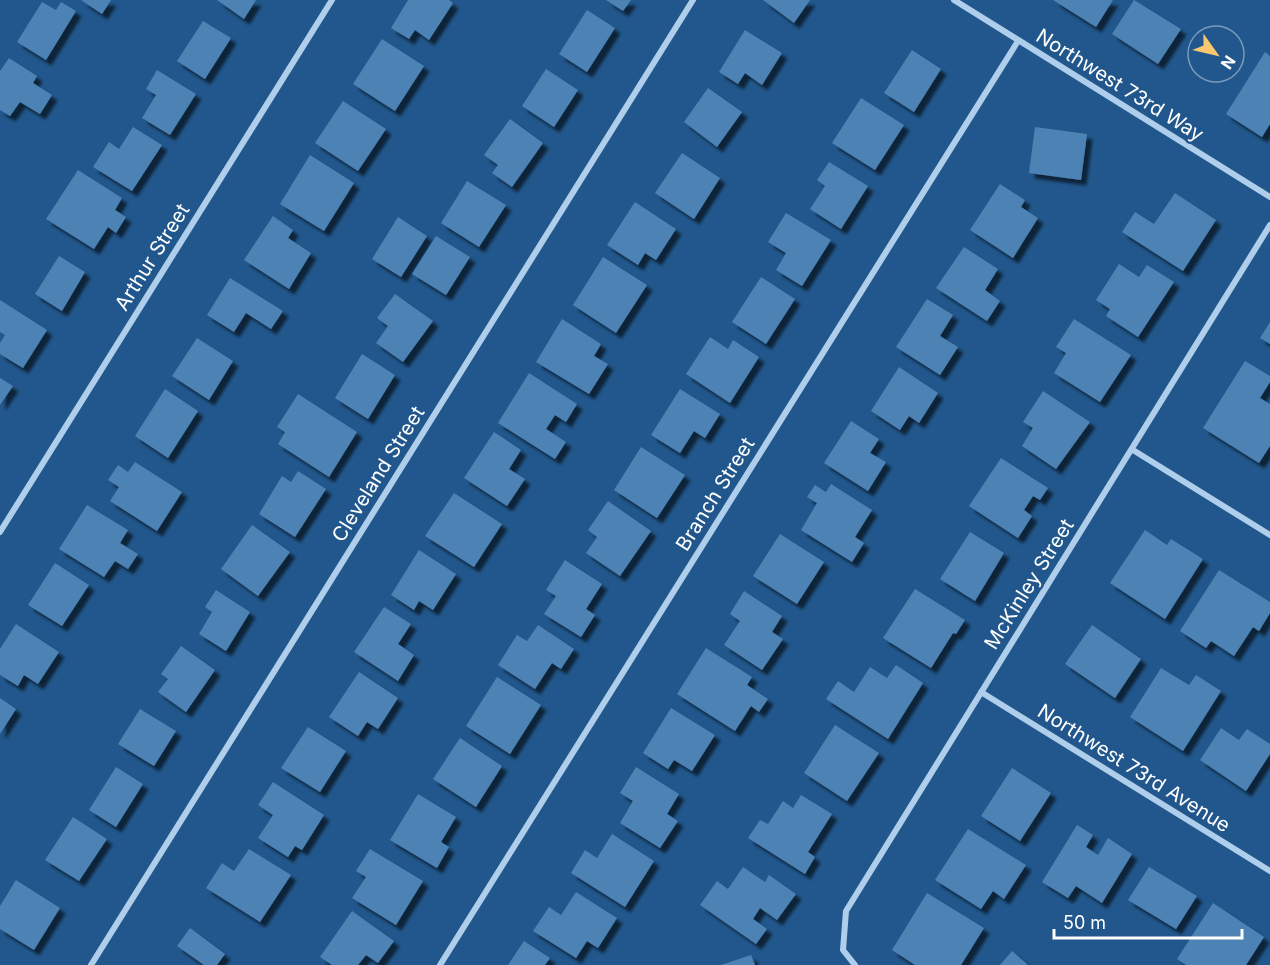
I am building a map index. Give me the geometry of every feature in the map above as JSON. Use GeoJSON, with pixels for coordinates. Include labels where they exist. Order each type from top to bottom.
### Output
{"type":"FeatureCollection","features":[{"type":"Feature","properties":{"kind":"street","name":"Arthur Street"},"geometry":{"type":"LineString","coordinates":[[0,532],[332,0]]}},
{"type":"Feature","properties":{"kind":"street","name":"Cleveland Street"},"geometry":{"type":"LineString","coordinates":[[90,965],[693,0]]}},
{"type":"Feature","properties":{"kind":"street","name":"Northwest 73rd Way"},"geometry":{"type":"LineString","coordinates":[[954,0],[1270,197]]}},
{"type":"Feature","properties":{"kind":"street","name":"Branch Street"},"geometry":{"type":"LineString","coordinates":[[440,965],[1018,41]]}},
{"type":"Feature","properties":{"kind":"street","name":"McKinley Street"},"geometry":{"type":"LineString","coordinates":[[855,965],[843,950],[846,911],[1270,225]]}},
{"type":"Feature","properties":{"kind":"street"},"geometry":{"type":"LineString","coordinates":[[1133,450],[1270,535]]}},
{"type":"Feature","properties":{"kind":"street","name":"Northwest 73rd Avenue"},"geometry":{"type":"LineString","coordinates":[[981,692],[1270,871]]}},
{"type":"Feature","properties":{"kind":"building"},"geometry":{"type":"Polygon","coordinates":[[[81,0],[111,0],[102,14],[81,0]]]}},
{"type":"Feature","properties":{"kind":"building"},"geometry":{"type":"Polygon","coordinates":[[[217,0],[256,0],[244,19],[217,0]]]}},
{"type":"Feature","properties":{"kind":"building"},"geometry":{"type":"Polygon","coordinates":[[[408,0],[449,0],[453,3],[429,40],[415,30],[409,39],[391,28],[408,0]]]}},
{"type":"Feature","properties":{"kind":"building"},"geometry":{"type":"Polygon","coordinates":[[[606,0],[631,0],[623,11],[606,0]]]}},
{"type":"Feature","properties":{"kind":"building"},"geometry":{"type":"Polygon","coordinates":[[[763,0],[810,0],[794,23],[763,0]]]}},
{"type":"Feature","properties":{"kind":"building"},"geometry":{"type":"Polygon","coordinates":[[[1053,0],[1113,0],[1096,27],[1053,0]]]}},
{"type":"Feature","properties":{"kind":"building"},"geometry":{"type":"Polygon","coordinates":[[[1134,0],[1181,29],[1158,64],[1112,34],[1134,0]]]}},
{"type":"Feature","properties":{"kind":"building"},"geometry":{"type":"Polygon","coordinates":[[[42,2],[56,10],[61,2],[76,11],[46,60],[17,42],[42,2]]]}},
{"type":"Feature","properties":{"kind":"building"},"geometry":{"type":"Polygon","coordinates":[[[587,10],[615,28],[587,72],[559,54],[587,10]]]}},
{"type":"Feature","properties":{"kind":"building"},"geometry":{"type":"Polygon","coordinates":[[[203,21],[231,38],[205,79],[177,61],[203,21]]]}},
{"type":"Feature","properties":{"kind":"building"},"geometry":{"type":"Polygon","coordinates":[[[745,30],[782,53],[762,85],[745,73],[738,84],[719,72],[745,30]]]}},
{"type":"Feature","properties":{"kind":"building"},"geometry":{"type":"Polygon","coordinates":[[[382,39],[424,66],[395,111],[353,84],[382,39]]]}},
{"type":"Feature","properties":{"kind":"building"},"geometry":{"type":"Polygon","coordinates":[[[912,50],[941,69],[914,112],[884,93],[912,50]]]}},
{"type":"Feature","properties":{"kind":"building"},"geometry":{"type":"Polygon","coordinates":[[[1265,52],[1270,56],[1270,124],[1262,137],[1226,114],[1265,52]]]}},
{"type":"Feature","properties":{"kind":"building"},"geometry":{"type":"Polygon","coordinates":[[[9,58],[37,76],[33,83],[52,95],[40,114],[20,102],[10,116],[0,110],[0,71],[9,58]]]}},
{"type":"Feature","properties":{"kind":"building"},"geometry":{"type":"Polygon","coordinates":[[[546,69],[578,90],[554,127],[522,106],[546,69]]]}},
{"type":"Feature","properties":{"kind":"building"},"geometry":{"type":"Polygon","coordinates":[[[157,70],[196,94],[170,135],[142,118],[156,95],[146,89],[157,70]]]}},
{"type":"Feature","properties":{"kind":"building"},"geometry":{"type":"Polygon","coordinates":[[[708,88],[742,112],[717,147],[684,122],[708,88]]]}},
{"type":"Feature","properties":{"kind":"building"},"geometry":{"type":"Polygon","coordinates":[[[861,98],[904,125],[875,170],[832,143],[861,98]]]}},
{"type":"Feature","properties":{"kind":"building"},"geometry":{"type":"Polygon","coordinates":[[[343,101],[386,129],[358,171],[315,143],[343,101]]]}},
{"type":"Feature","properties":{"kind":"building"},"geometry":{"type":"Polygon","coordinates":[[[510,119],[543,143],[512,187],[492,173],[498,165],[484,155],[510,119]]]}},
{"type":"Feature","properties":{"kind":"building"},"geometry":{"type":"Polygon","coordinates":[[[133,127],[162,145],[132,191],[93,167],[109,142],[119,149],[133,127]]]}},
{"type":"Feature","properties":{"kind":"building"},"geometry":{"type":"Polygon","coordinates":[[[1035,127],[1087,134],[1081,180],[1029,173],[1035,127]]]}},
{"type":"Feature","properties":{"kind":"building"},"geometry":{"type":"Polygon","coordinates":[[[682,153],[720,178],[694,219],[655,193],[682,153]]]}},
{"type":"Feature","properties":{"kind":"building"},"geometry":{"type":"Polygon","coordinates":[[[310,155],[354,183],[324,231],[280,204],[310,155]]]}},
{"type":"Feature","properties":{"kind":"building"},"geometry":{"type":"Polygon","coordinates":[[[829,162],[868,186],[841,229],[810,209],[825,186],[817,180],[829,162]]]}},
{"type":"Feature","properties":{"kind":"building"},"geometry":{"type":"Polygon","coordinates":[[[78,170],[122,198],[115,210],[126,217],[116,233],[108,227],[94,249],[46,219],[78,170]]]}},
{"type":"Feature","properties":{"kind":"building"},"geometry":{"type":"Polygon","coordinates":[[[467,181],[506,205],[479,247],[441,223],[467,181]]]}},
{"type":"Feature","properties":{"kind":"building"},"geometry":{"type":"Polygon","coordinates":[[[1000,184],[1025,200],[1021,207],[1038,218],[1013,258],[970,230],[1000,184]]]}},
{"type":"Feature","properties":{"kind":"building"},"geometry":{"type":"Polygon","coordinates":[[[1175,193],[1216,220],[1183,271],[1122,232],[1135,212],[1154,224],[1175,193]]]}},
{"type":"Feature","properties":{"kind":"building"},"geometry":{"type":"Polygon","coordinates":[[[635,202],[676,229],[656,260],[645,253],[638,265],[607,245],[635,202]]]}},
{"type":"Feature","properties":{"kind":"building"},"geometry":{"type":"Polygon","coordinates":[[[786,213],[831,240],[802,286],[776,270],[786,253],[768,242],[786,213]]]}},
{"type":"Feature","properties":{"kind":"building"},"geometry":{"type":"Polygon","coordinates":[[[273,216],[293,230],[288,238],[311,253],[289,289],[244,260],[273,216]]]}},
{"type":"Feature","properties":{"kind":"building"},"geometry":{"type":"Polygon","coordinates":[[[398,217],[427,236],[401,277],[372,259],[398,217]]]}},
{"type":"Feature","properties":{"kind":"building"},"geometry":{"type":"Polygon","coordinates":[[[436,236],[470,257],[446,295],[412,274],[436,236]]]}},
{"type":"Feature","properties":{"kind":"building"},"geometry":{"type":"Polygon","coordinates":[[[964,247],[998,269],[985,290],[1000,301],[987,321],[936,288],[964,247]]]}},
{"type":"Feature","properties":{"kind":"building"},"geometry":{"type":"Polygon","coordinates":[[[59,256],[85,272],[62,311],[35,294],[59,256]]]}},
{"type":"Feature","properties":{"kind":"building"},"geometry":{"type":"Polygon","coordinates":[[[603,257],[647,285],[616,333],[573,305],[603,257]]]}},
{"type":"Feature","properties":{"kind":"building"},"geometry":{"type":"Polygon","coordinates":[[[1119,264],[1139,277],[1147,265],[1174,282],[1138,337],[1106,316],[1110,309],[1096,300],[1119,264]]]}},
{"type":"Feature","properties":{"kind":"building"},"geometry":{"type":"Polygon","coordinates":[[[761,277],[795,299],[766,344],[732,322],[761,277]]]}},
{"type":"Feature","properties":{"kind":"building"},"geometry":{"type":"Polygon","coordinates":[[[230,278],[283,311],[271,329],[246,313],[234,332],[207,315],[230,278]]]}},
{"type":"Feature","properties":{"kind":"building"},"geometry":{"type":"Polygon","coordinates":[[[395,294],[433,321],[403,362],[376,343],[388,326],[377,318],[395,294]]]}},
{"type":"Feature","properties":{"kind":"building"},"geometry":{"type":"Polygon","coordinates":[[[927,299],[953,315],[940,336],[958,347],[940,375],[896,347],[927,299]]]}},
{"type":"Feature","properties":{"kind":"building"},"geometry":{"type":"Polygon","coordinates":[[[0,300],[47,330],[23,368],[0,354],[0,343],[5,335],[0,332],[0,300]]]}},
{"type":"Feature","properties":{"kind":"building"},"geometry":{"type":"Polygon","coordinates":[[[562,319],[601,344],[594,356],[608,364],[589,394],[536,362],[562,319]]]}},
{"type":"Feature","properties":{"kind":"building"},"geometry":{"type":"Polygon","coordinates":[[[1074,319],[1131,355],[1100,402],[1054,373],[1066,353],[1056,347],[1074,319]]]}},
{"type":"Feature","properties":{"kind":"building"},"geometry":{"type":"Polygon","coordinates":[[[1270,322],[1270,344],[1260,338],[1270,322]]]}},
{"type":"Feature","properties":{"kind":"building"},"geometry":{"type":"Polygon","coordinates":[[[710,337],[728,349],[733,340],[759,357],[730,403],[686,374],[710,337]]]}},
{"type":"Feature","properties":{"kind":"building"},"geometry":{"type":"Polygon","coordinates":[[[197,338],[233,361],[209,400],[172,376],[197,338]]]}},
{"type":"Feature","properties":{"kind":"building"},"geometry":{"type":"Polygon","coordinates":[[[362,354],[395,375],[368,419],[335,398],[362,354]]]}},
{"type":"Feature","properties":{"kind":"building"},"geometry":{"type":"Polygon","coordinates":[[[1245,361],[1270,376],[1270,382],[1260,398],[1270,404],[1270,446],[1259,463],[1203,428],[1245,361]]]}},
{"type":"Feature","properties":{"kind":"building"},"geometry":{"type":"Polygon","coordinates":[[[899,367],[938,393],[919,423],[909,416],[900,430],[871,411],[899,367]]]}},
{"type":"Feature","properties":{"kind":"building"},"geometry":{"type":"Polygon","coordinates":[[[529,373],[577,404],[566,422],[555,415],[546,429],[566,442],[555,459],[498,423],[529,373]]]}},
{"type":"Feature","properties":{"kind":"building"},"geometry":{"type":"Polygon","coordinates":[[[0,378],[13,386],[0,405],[0,378]]]}},
{"type":"Feature","properties":{"kind":"building"},"geometry":{"type":"Polygon","coordinates":[[[165,389],[198,411],[168,458],[135,436],[165,389]]]}},
{"type":"Feature","properties":{"kind":"building"},"geometry":{"type":"Polygon","coordinates":[[[680,389],[720,414],[705,438],[694,431],[680,453],[651,435],[680,389]]]}},
{"type":"Feature","properties":{"kind":"building"},"geometry":{"type":"Polygon","coordinates":[[[1043,391],[1090,422],[1056,469],[1022,446],[1033,428],[1023,422],[1043,391]]]}},
{"type":"Feature","properties":{"kind":"building"},"geometry":{"type":"Polygon","coordinates":[[[298,394],[357,432],[329,477],[278,444],[285,432],[277,427],[298,394]]]}},
{"type":"Feature","properties":{"kind":"building"},"geometry":{"type":"Polygon","coordinates":[[[851,421],[879,439],[870,453],[886,462],[868,491],[824,463],[851,421]]]}},
{"type":"Feature","properties":{"kind":"building"},"geometry":{"type":"Polygon","coordinates":[[[494,432],[521,450],[509,469],[525,479],[507,506],[464,478],[494,432]]]}},
{"type":"Feature","properties":{"kind":"building"},"geometry":{"type":"Polygon","coordinates":[[[641,447],[685,475],[657,518],[614,490],[641,447]]]}},
{"type":"Feature","properties":{"kind":"building"},"geometry":{"type":"Polygon","coordinates":[[[1001,458],[1048,488],[1040,500],[1033,496],[1024,510],[1032,516],[1018,538],[969,506],[1001,458]]]}},
{"type":"Feature","properties":{"kind":"building"},"geometry":{"type":"Polygon","coordinates":[[[135,462],[182,492],[157,531],[110,501],[119,487],[108,480],[118,465],[128,472],[135,462]]]}},
{"type":"Feature","properties":{"kind":"building"},"geometry":{"type":"Polygon","coordinates":[[[298,471],[326,489],[295,537],[259,514],[282,476],[291,482],[298,471]]]}},
{"type":"Feature","properties":{"kind":"building"},"geometry":{"type":"Polygon","coordinates":[[[831,484],[872,510],[855,537],[864,543],[852,562],[801,530],[817,503],[807,497],[815,485],[826,492],[831,484]]]}},
{"type":"Feature","properties":{"kind":"building"},"geometry":{"type":"Polygon","coordinates":[[[454,493],[502,524],[474,567],[425,536],[454,493]]]}},
{"type":"Feature","properties":{"kind":"building"},"geometry":{"type":"Polygon","coordinates":[[[608,501],[651,531],[620,576],[586,553],[597,537],[588,530],[608,501]]]}},
{"type":"Feature","properties":{"kind":"building"},"geometry":{"type":"Polygon","coordinates":[[[87,505],[128,530],[120,543],[138,554],[128,569],[115,561],[104,577],[59,549],[87,505]]]}},
{"type":"Feature","properties":{"kind":"building"},"geometry":{"type":"Polygon","coordinates":[[[252,525],[290,552],[258,596],[221,569],[252,525]]]}},
{"type":"Feature","properties":{"kind":"building"},"geometry":{"type":"Polygon","coordinates":[[[1145,530],[1167,545],[1171,539],[1203,559],[1165,619],[1110,583],[1145,530]]]}},
{"type":"Feature","properties":{"kind":"building"},"geometry":{"type":"Polygon","coordinates":[[[970,532],[1004,553],[975,601],[940,579],[970,532]]]}},
{"type":"Feature","properties":{"kind":"building"},"geometry":{"type":"Polygon","coordinates":[[[780,534],[824,562],[797,604],[753,576],[780,534]]]}},
{"type":"Feature","properties":{"kind":"building"},"geometry":{"type":"Polygon","coordinates":[[[419,550],[456,574],[433,610],[419,601],[414,610],[391,595],[419,550]]]}},
{"type":"Feature","properties":{"kind":"building"},"geometry":{"type":"Polygon","coordinates":[[[565,560],[602,584],[586,609],[595,615],[581,637],[544,614],[556,596],[546,590],[565,560]]]}},
{"type":"Feature","properties":{"kind":"building"},"geometry":{"type":"Polygon","coordinates":[[[55,563],[89,585],[62,626],[28,605],[55,563]]]}},
{"type":"Feature","properties":{"kind":"building"},"geometry":{"type":"Polygon","coordinates":[[[1219,570],[1270,602],[1270,613],[1259,631],[1253,627],[1234,656],[1211,641],[1206,648],[1180,631],[1219,570]]]}},
{"type":"Feature","properties":{"kind":"building"},"geometry":{"type":"Polygon","coordinates":[[[915,589],[965,620],[956,634],[953,633],[931,668],[883,638],[915,589]]]}},
{"type":"Feature","properties":{"kind":"building"},"geometry":{"type":"Polygon","coordinates":[[[216,590],[250,612],[226,651],[199,634],[212,612],[205,607],[216,590]]]}},
{"type":"Feature","properties":{"kind":"building"},"geometry":{"type":"Polygon","coordinates":[[[744,591],[782,616],[772,632],[783,639],[762,670],[724,645],[740,621],[730,614],[744,591]]]}},
{"type":"Feature","properties":{"kind":"building"},"geometry":{"type":"Polygon","coordinates":[[[384,607],[411,624],[398,644],[414,655],[398,681],[354,652],[384,607]]]}},
{"type":"Feature","properties":{"kind":"building"},"geometry":{"type":"Polygon","coordinates":[[[16,624],[59,652],[38,684],[24,675],[18,686],[0,675],[0,649],[16,624]]]}},
{"type":"Feature","properties":{"kind":"building"},"geometry":{"type":"Polygon","coordinates":[[[538,625],[574,649],[561,669],[552,663],[535,689],[498,665],[517,635],[527,641],[538,625]]]}},
{"type":"Feature","properties":{"kind":"building"},"geometry":{"type":"Polygon","coordinates":[[[1092,625],[1141,659],[1115,698],[1065,664],[1092,625]]]}},
{"type":"Feature","properties":{"kind":"building"},"geometry":{"type":"Polygon","coordinates":[[[181,646],[215,670],[186,712],[158,692],[168,679],[161,674],[181,646]]]}},
{"type":"Feature","properties":{"kind":"building"},"geometry":{"type":"Polygon","coordinates":[[[706,648],[752,677],[747,685],[768,699],[759,712],[751,706],[735,731],[677,694],[706,648]]]}},
{"type":"Feature","properties":{"kind":"building"},"geometry":{"type":"Polygon","coordinates":[[[896,665],[923,683],[888,739],[826,699],[838,681],[854,692],[870,667],[887,678],[896,665]]]}},
{"type":"Feature","properties":{"kind":"building"},"geometry":{"type":"Polygon","coordinates":[[[1161,668],[1189,685],[1196,675],[1221,691],[1183,751],[1130,717],[1161,668]]]}},
{"type":"Feature","properties":{"kind":"building"},"geometry":{"type":"Polygon","coordinates":[[[359,672],[398,698],[378,729],[367,722],[358,736],[329,717],[359,672]]]}},
{"type":"Feature","properties":{"kind":"building"},"geometry":{"type":"Polygon","coordinates":[[[497,677],[541,705],[510,754],[466,726],[497,677]]]}},
{"type":"Feature","properties":{"kind":"building"},"geometry":{"type":"Polygon","coordinates":[[[0,698],[16,709],[0,734],[0,698]]]}},
{"type":"Feature","properties":{"kind":"building"},"geometry":{"type":"Polygon","coordinates":[[[671,708],[715,735],[692,771],[674,760],[668,769],[643,753],[671,708]]]}},
{"type":"Feature","properties":{"kind":"building"},"geometry":{"type":"Polygon","coordinates":[[[140,709],[176,731],[154,766],[118,744],[140,709]]]}},
{"type":"Feature","properties":{"kind":"building"},"geometry":{"type":"Polygon","coordinates":[[[835,725],[879,753],[847,801],[804,773],[835,725]]]}},
{"type":"Feature","properties":{"kind":"building"},"geometry":{"type":"Polygon","coordinates":[[[308,727],[346,751],[320,792],[281,768],[308,727]]]}},
{"type":"Feature","properties":{"kind":"building"},"geometry":{"type":"Polygon","coordinates":[[[1221,728],[1239,740],[1247,729],[1270,744],[1270,754],[1246,791],[1200,760],[1221,728]]]}},
{"type":"Feature","properties":{"kind":"building"},"geometry":{"type":"Polygon","coordinates":[[[460,738],[502,766],[476,807],[433,779],[460,738]]]}},
{"type":"Feature","properties":{"kind":"building"},"geometry":{"type":"Polygon","coordinates":[[[116,767],[143,784],[116,827],[89,810],[116,767]]]}},
{"type":"Feature","properties":{"kind":"building"},"geometry":{"type":"Polygon","coordinates":[[[636,767],[679,794],[667,814],[678,821],[660,848],[620,823],[633,801],[620,793],[636,767]]]}},
{"type":"Feature","properties":{"kind":"building"},"geometry":{"type":"Polygon","coordinates":[[[1012,768],[1051,793],[1020,841],[981,816],[1012,768]]]}},
{"type":"Feature","properties":{"kind":"building"},"geometry":{"type":"Polygon","coordinates":[[[273,782],[324,815],[302,850],[295,846],[288,857],[258,838],[273,815],[258,805],[273,782]]]}},
{"type":"Feature","properties":{"kind":"building"},"geometry":{"type":"Polygon","coordinates":[[[418,794],[456,817],[441,842],[449,847],[437,868],[390,840],[418,794]]]}},
{"type":"Feature","properties":{"kind":"building"},"geometry":{"type":"Polygon","coordinates":[[[801,795],[832,814],[808,852],[815,857],[805,874],[748,838],[760,820],[768,824],[783,801],[793,808],[801,795]]]}},
{"type":"Feature","properties":{"kind":"building"},"geometry":{"type":"Polygon","coordinates":[[[73,817],[107,839],[79,881],[45,860],[73,817]]]}},
{"type":"Feature","properties":{"kind":"building"},"geometry":{"type":"Polygon","coordinates":[[[1077,825],[1093,835],[1086,847],[1098,855],[1108,838],[1132,854],[1102,903],[1076,886],[1068,898],[1042,882],[1077,825]]]}},
{"type":"Feature","properties":{"kind":"building"},"geometry":{"type":"Polygon","coordinates":[[[968,829],[1026,865],[1004,899],[993,891],[981,909],[935,880],[968,829]]]}},
{"type":"Feature","properties":{"kind":"building"},"geometry":{"type":"Polygon","coordinates":[[[612,834],[654,861],[625,907],[571,873],[585,850],[597,858],[612,834]]]}},
{"type":"Feature","properties":{"kind":"building"},"geometry":{"type":"Polygon","coordinates":[[[249,849],[291,875],[260,922],[206,888],[222,863],[234,871],[249,849]]]}},
{"type":"Feature","properties":{"kind":"building"},"geometry":{"type":"Polygon","coordinates":[[[370,849],[423,881],[396,925],[352,898],[366,877],[356,871],[370,849]]]}},
{"type":"Feature","properties":{"kind":"building"},"geometry":{"type":"Polygon","coordinates":[[[743,867],[765,882],[769,875],[796,894],[777,920],[760,908],[753,919],[767,929],[756,944],[700,905],[717,881],[728,889],[743,867]]]}},
{"type":"Feature","properties":{"kind":"building"},"geometry":{"type":"Polygon","coordinates":[[[1149,867],[1197,896],[1176,929],[1128,900],[1149,867]]]}},
{"type":"Feature","properties":{"kind":"building"},"geometry":{"type":"Polygon","coordinates":[[[16,880],[60,908],[34,950],[0,929],[0,906],[16,880]]]}},
{"type":"Feature","properties":{"kind":"building"},"geometry":{"type":"Polygon","coordinates":[[[576,892],[617,918],[598,948],[587,941],[576,958],[533,931],[549,907],[561,915],[576,892]]]}},
{"type":"Feature","properties":{"kind":"building"},"geometry":{"type":"Polygon","coordinates":[[[927,893],[984,928],[961,965],[915,965],[892,950],[927,893]]]}},
{"type":"Feature","properties":{"kind":"building"},"geometry":{"type":"Polygon","coordinates":[[[1213,903],[1264,937],[1246,965],[1186,965],[1177,959],[1213,903]]]}},
{"type":"Feature","properties":{"kind":"building"},"geometry":{"type":"Polygon","coordinates":[[[352,911],[394,941],[378,963],[366,955],[358,965],[332,965],[320,957],[352,911]]]}},
{"type":"Feature","properties":{"kind":"building"},"geometry":{"type":"Polygon","coordinates":[[[190,928],[225,954],[217,965],[204,965],[177,946],[190,928]]]}},
{"type":"Feature","properties":{"kind":"building"},"geometry":{"type":"Polygon","coordinates":[[[524,941],[550,958],[545,965],[508,965],[524,941]]]}},
{"type":"Feature","properties":{"kind":"building"},"geometry":{"type":"Polygon","coordinates":[[[1012,951],[1028,965],[1000,965],[1012,951]]]}},
{"type":"Feature","properties":{"kind":"building"},"geometry":{"type":"Polygon","coordinates":[[[751,955],[755,965],[721,965],[751,955]]]}}]}
